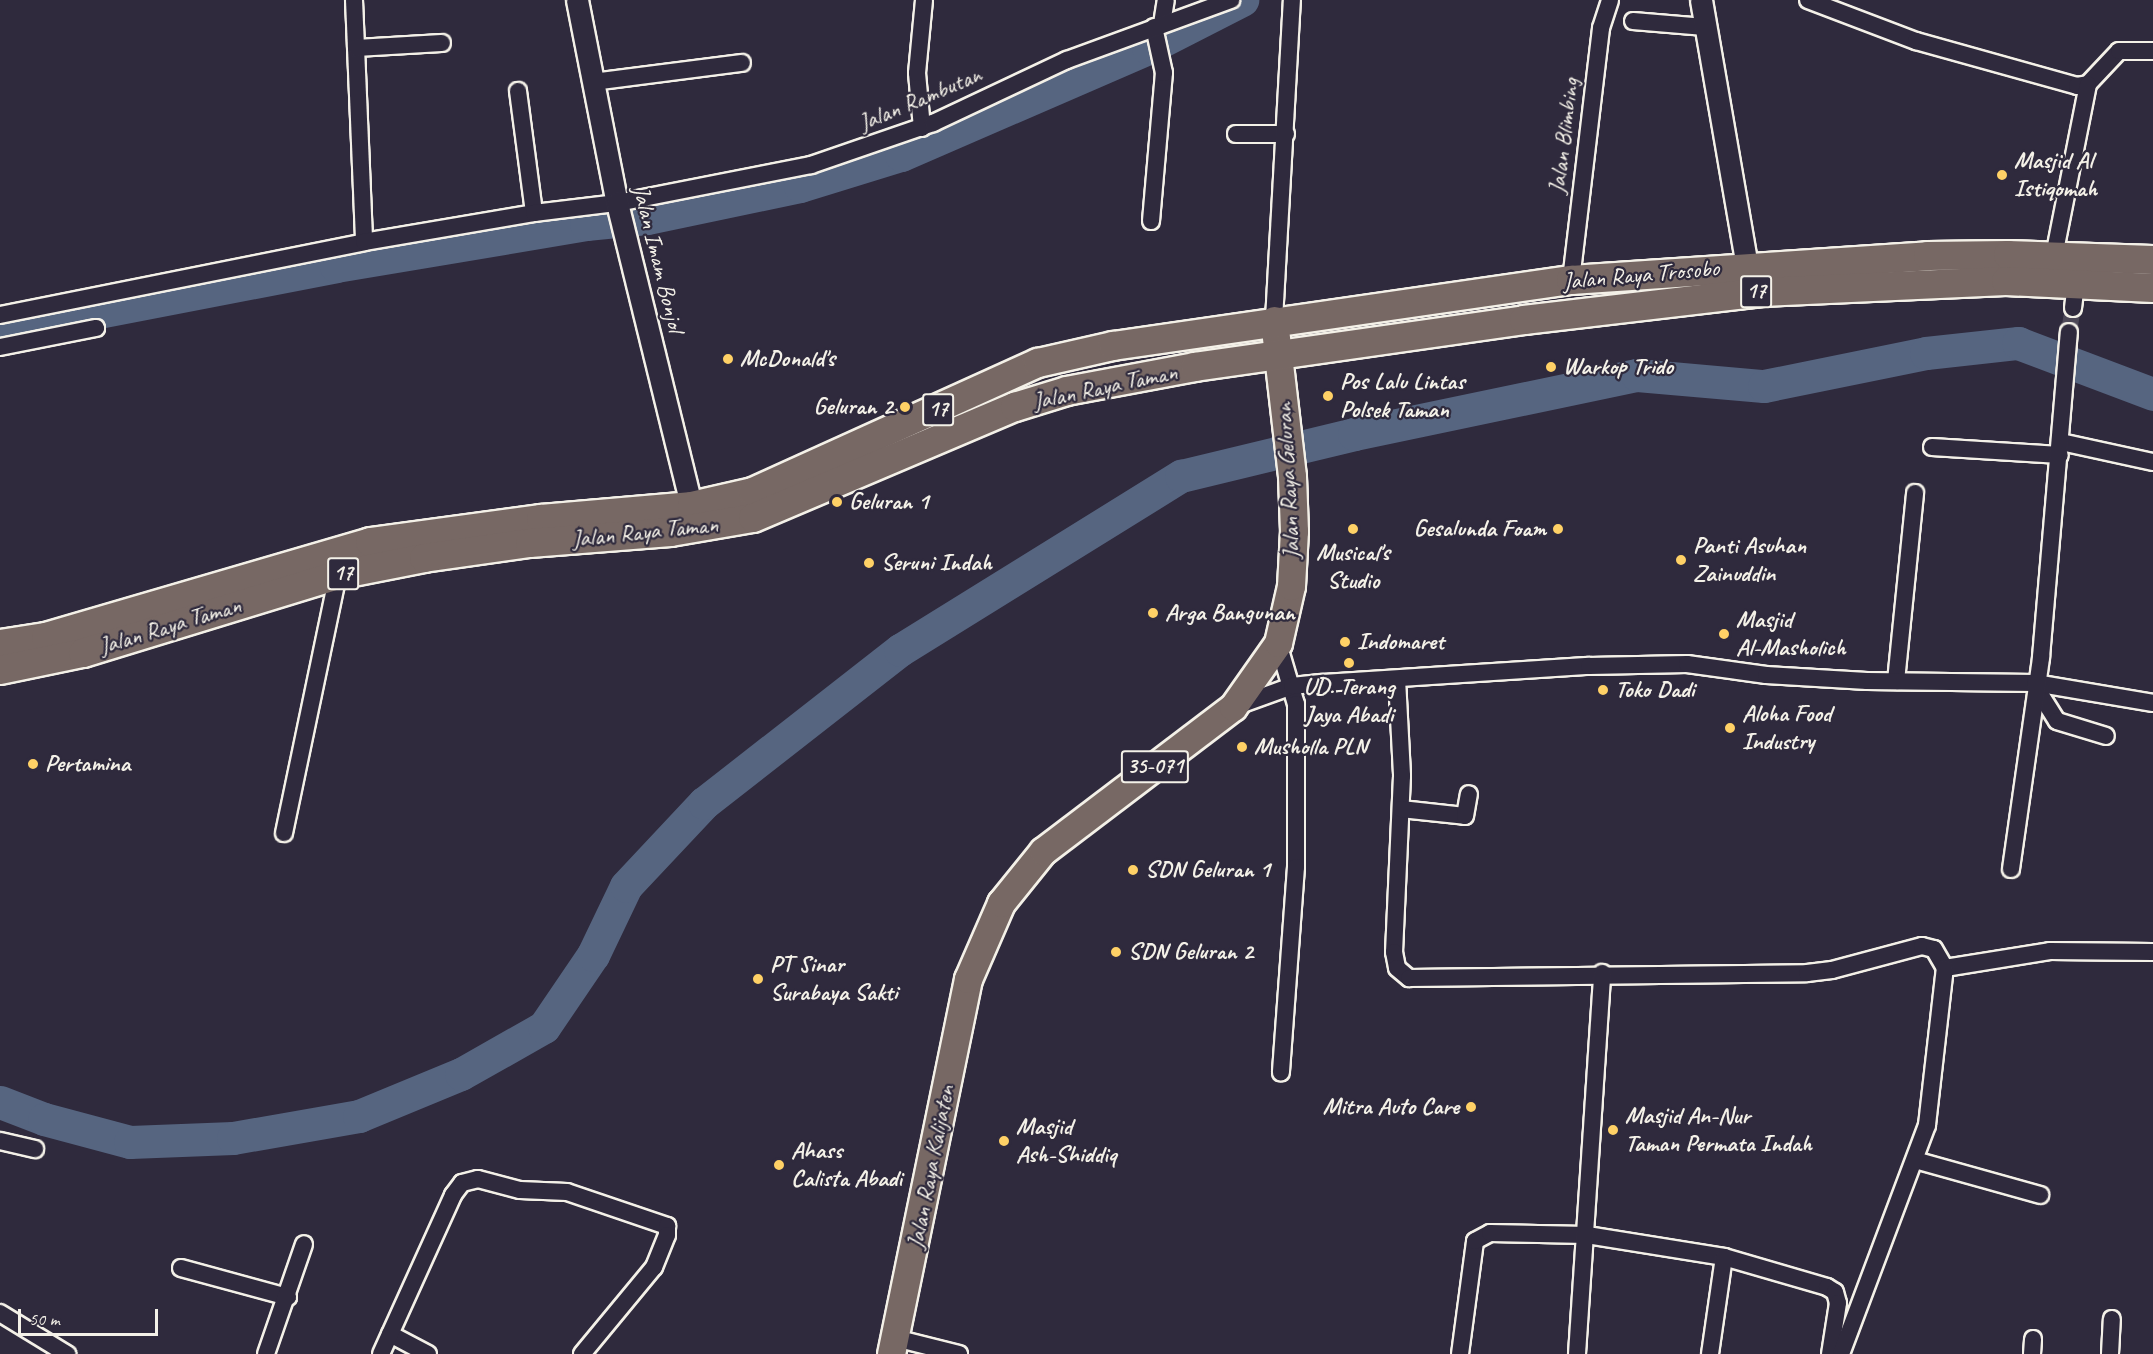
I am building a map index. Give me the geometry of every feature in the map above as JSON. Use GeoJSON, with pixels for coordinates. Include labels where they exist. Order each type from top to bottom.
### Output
{"type":"FeatureCollection","features":[{"type":"Feature","properties":{"kind":"highway","name":"Jalan Raya Trosobo"},"geometry":{"type":"LineString","coordinates":[[1274,320],[1571,280],[1747,266],[1928,256],[2054,256],[2153,261]]}},
{"type":"Feature","properties":{"kind":"highway","name":"Jalan Raya Trosobo"},"geometry":{"type":"LineString","coordinates":[[1279,356],[1762,292],[1972,282],[2075,296],[2153,288]]}},
{"type":"Feature","properties":{"kind":"highway","name":"Jalan Raya Taman"},"geometry":{"type":"LineString","coordinates":[[0,670],[83,653],[338,575],[461,552],[695,517],[1038,363],[1274,320]]}},
{"type":"Feature","properties":{"kind":"highway","name":"Jalan Raya Taman"},"geometry":{"type":"LineString","coordinates":[[0,645],[57,633],[370,542],[541,519],[753,518],[785,507],[1015,407],[1067,391],[1279,356]]}},
{"type":"Feature","properties":{"kind":"main road","name":"Jalan Raya Geluran"},"geometry":{"type":"LineString","coordinates":[[968,979],[1001,903],[1043,851],[1233,707],[1278,643],[1291,586],[1292,477],[1274,320]]}},
{"type":"Feature","properties":{"kind":"main road","name":"Jalan Raya Kalijaten"},"geometry":{"type":"LineString","coordinates":[[893,1346],[968,979]]}},
{"type":"Feature","properties":{"kind":"street"},"geometry":{"type":"LineString","coordinates":[[354,0],[364,242]]}},
{"type":"Feature","properties":{"kind":"street","name":"Jalan Imam Bonjol"},"geometry":{"type":"LineString","coordinates":[[577,0],[621,217],[695,517]]}},
{"type":"Feature","properties":{"kind":"street"},"geometry":{"type":"LineString","coordinates":[[922,128],[917,73],[924,0]]}},
{"type":"Feature","properties":{"kind":"street"},"geometry":{"type":"LineString","coordinates":[[1151,221],[1164,73],[1159,34],[1166,0]]}},
{"type":"Feature","properties":{"kind":"street","name":"Jalan Rambutan"},"geometry":{"type":"LineString","coordinates":[[0,315],[364,242],[534,213],[621,217],[811,165],[922,128],[1067,60],[1159,34],[1231,0]]}},
{"type":"Feature","properties":{"kind":"street"},"geometry":{"type":"LineString","coordinates":[[1274,320],[1292,0]]}},
{"type":"Feature","properties":{"kind":"street","name":"Jalan Blimbing"},"geometry":{"type":"LineString","coordinates":[[1571,280],[1601,28],[1610,0]]}},
{"type":"Feature","properties":{"kind":"street"},"geometry":{"type":"LineString","coordinates":[[1701,0],[1747,266]]}},
{"type":"Feature","properties":{"kind":"street"},"geometry":{"type":"LineString","coordinates":[[1808,0],[1916,41],[2065,84],[2088,84]]}},
{"type":"Feature","properties":{"kind":"street"},"geometry":{"type":"LineString","coordinates":[[1633,21],[1705,27]]}},
{"type":"Feature","properties":{"kind":"street"},"geometry":{"type":"LineString","coordinates":[[356,48],[442,43]]}},
{"type":"Feature","properties":{"kind":"street"},"geometry":{"type":"LineString","coordinates":[[2054,256],[2088,84],[2119,51],[2153,51]]}},
{"type":"Feature","properties":{"kind":"street"},"geometry":{"type":"LineString","coordinates":[[593,82],[742,63]]}},
{"type":"Feature","properties":{"kind":"street"},"geometry":{"type":"LineString","coordinates":[[518,91],[534,213]]}},
{"type":"Feature","properties":{"kind":"street"},"geometry":{"type":"LineString","coordinates":[[1236,134],[1286,134]]}},
{"type":"Feature","properties":{"kind":"street"},"geometry":{"type":"LineString","coordinates":[[0,346],[96,328]]}},
{"type":"Feature","properties":{"kind":"street"},"geometry":{"type":"LineString","coordinates":[[2011,869],[2035,684],[2061,449],[2069,335]]}},
{"type":"Feature","properties":{"kind":"street"},"geometry":{"type":"LineString","coordinates":[[1932,447],[2061,449],[2153,462]]}},
{"type":"Feature","properties":{"kind":"street"},"geometry":{"type":"LineString","coordinates":[[1896,681],[1915,493]]}},
{"type":"Feature","properties":{"kind":"street"},"geometry":{"type":"LineString","coordinates":[[284,833],[338,575]]}},
{"type":"Feature","properties":{"kind":"street"},"geometry":{"type":"LineString","coordinates":[[1278,643],[1296,704],[1296,867],[1281,1072]]}},
{"type":"Feature","properties":{"kind":"street"},"geometry":{"type":"LineString","coordinates":[[1233,707],[1292,686],[1588,666],[1687,664],[1766,675],[2035,684],[2153,703]]}},
{"type":"Feature","properties":{"kind":"street"},"geometry":{"type":"LineString","coordinates":[[1397,679],[1401,809],[1394,952],[1397,968],[1403,975],[1421,980],[1602,973],[1806,973],[1832,970],[1922,946],[1934,949],[1945,968],[1930,1112],[1916,1160],[1841,1354]]}},
{"type":"Feature","properties":{"kind":"street"},"geometry":{"type":"LineString","coordinates":[[2035,684],[2056,722],[2106,736]]}},
{"type":"Feature","properties":{"kind":"street"},"geometry":{"type":"LineString","coordinates":[[1401,809],[1465,816],[1469,794]]}},
{"type":"Feature","properties":{"kind":"street"},"geometry":{"type":"LineString","coordinates":[[1945,968],[2050,951],[2150,952]]}},
{"type":"Feature","properties":{"kind":"street"},"geometry":{"type":"LineString","coordinates":[[1577,1354],[1587,1235],[1602,973]]}},
{"type":"Feature","properties":{"kind":"street"},"geometry":{"type":"LineString","coordinates":[[0,1141],[35,1149]]}},
{"type":"Feature","properties":{"kind":"street"},"geometry":{"type":"LineString","coordinates":[[1916,1160],[2040,1195]]}},
{"type":"Feature","properties":{"kind":"street"},"geometry":{"type":"LineString","coordinates":[[381,1354],[457,1188],[462,1183],[478,1179],[520,1190],[567,1192],[667,1226],[667,1235],[654,1267],[590,1351]]}},
{"type":"Feature","properties":{"kind":"street"},"geometry":{"type":"LineString","coordinates":[[1460,1354],[1473,1252],[1481,1236],[1587,1235],[1724,1257],[1835,1292],[1838,1303],[1830,1354]]}},
{"type":"Feature","properties":{"kind":"street"},"geometry":{"type":"LineString","coordinates":[[266,1354],[288,1297],[304,1244]]}},
{"type":"Feature","properties":{"kind":"street"},"geometry":{"type":"LineString","coordinates":[[1710,1354],[1724,1257]]}},
{"type":"Feature","properties":{"kind":"street"},"geometry":{"type":"LineString","coordinates":[[181,1268],[288,1297]]}},
{"type":"Feature","properties":{"kind":"street"},"geometry":{"type":"LineString","coordinates":[[0,1313],[68,1354]]}},
{"type":"Feature","properties":{"kind":"street"},"geometry":{"type":"LineString","coordinates":[[2110,1354],[2112,1318]]}},
{"type":"Feature","properties":{"kind":"street"},"geometry":{"type":"LineString","coordinates":[[390,1334],[429,1354]]}},
{"type":"Feature","properties":{"kind":"street"},"geometry":{"type":"LineString","coordinates":[[893,1346],[959,1354]]}},
{"type":"Feature","properties":{"kind":"waterway"},"geometry":{"type":"LineString","coordinates":[[0,331],[336,266],[586,224],[647,218],[800,186],[901,155],[1148,48],[1242,0]]}},
{"type":"Feature","properties":{"kind":"waterway"},"geometry":{"type":"LineString","coordinates":[[0,1102],[44,1119],[130,1142],[233,1138],[359,1116],[461,1074],[544,1027],[593,955],[626,886],[704,803],[900,650],[1181,476],[1354,434],[1637,375],[1764,386],[1926,353],[2018,343],[2153,394]]}},
{"type":"Feature","properties":{"kind":"tunnel"},"geometry":{"type":"LineString","coordinates":[[2069,332],[2073,308]]}},
{"type":"Feature","properties":{"kind":"place","name":"Masjid Al Istiqomah"},"geometry":{"type":"Point","coordinates":[2002,175]}},
{"type":"Feature","properties":{"kind":"place","name":"McDonald's"},"geometry":{"type":"Point","coordinates":[728,359]}},
{"type":"Feature","properties":{"kind":"place","name":"Warkop Trido"},"geometry":{"type":"Point","coordinates":[1551,367]}},
{"type":"Feature","properties":{"kind":"place","name":"Pos Lalu Lintas Polsek Taman"},"geometry":{"type":"Point","coordinates":[1328,396]}},
{"type":"Feature","properties":{"kind":"place","name":"Geluran 2"},"geometry":{"type":"Point","coordinates":[905,407]}},
{"type":"Feature","properties":{"kind":"place","name":"Geluran 1"},"geometry":{"type":"Point","coordinates":[837,502]}},
{"type":"Feature","properties":{"kind":"place","name":"Musical's Studio"},"geometry":{"type":"Point","coordinates":[1353,529]}},
{"type":"Feature","properties":{"kind":"place","name":"Gesalunda Foam"},"geometry":{"type":"Point","coordinates":[1558,529]}},
{"type":"Feature","properties":{"kind":"place","name":"Panti Asuhan Zainuddin"},"geometry":{"type":"Point","coordinates":[1681,560]}},
{"type":"Feature","properties":{"kind":"place","name":"Seruni Indah"},"geometry":{"type":"Point","coordinates":[869,563]}},
{"type":"Feature","properties":{"kind":"place","name":"Arga Bangunan"},"geometry":{"type":"Point","coordinates":[1153,613]}},
{"type":"Feature","properties":{"kind":"place","name":"Masjid Al-Masholich"},"geometry":{"type":"Point","coordinates":[1724,634]}},
{"type":"Feature","properties":{"kind":"place","name":"Indomaret"},"geometry":{"type":"Point","coordinates":[1345,642]}},
{"type":"Feature","properties":{"kind":"place","name":"UD. Terang Jaya Abadi"},"geometry":{"type":"Point","coordinates":[1349,663]}},
{"type":"Feature","properties":{"kind":"place","name":"Toko Dadi"},"geometry":{"type":"Point","coordinates":[1603,690]}},
{"type":"Feature","properties":{"kind":"place","name":"Aloha Food Industry"},"geometry":{"type":"Point","coordinates":[1730,728]}},
{"type":"Feature","properties":{"kind":"place","name":"Musholla PLN"},"geometry":{"type":"Point","coordinates":[1242,747]}},
{"type":"Feature","properties":{"kind":"place","name":"Pertamina"},"geometry":{"type":"Point","coordinates":[33,764]}},
{"type":"Feature","properties":{"kind":"place","name":"SDN Geluran 1"},"geometry":{"type":"Point","coordinates":[1133,870]}},
{"type":"Feature","properties":{"kind":"place","name":"SDN Geluran 2"},"geometry":{"type":"Point","coordinates":[1116,952]}},
{"type":"Feature","properties":{"kind":"place","name":"PT Sinar Surabaya Sakti"},"geometry":{"type":"Point","coordinates":[758,979]}},
{"type":"Feature","properties":{"kind":"place","name":"Mitra Auto Care"},"geometry":{"type":"Point","coordinates":[1471,1107]}},
{"type":"Feature","properties":{"kind":"place","name":"Masjid An-Nur Taman Permata Indah"},"geometry":{"type":"Point","coordinates":[1613,1130]}},
{"type":"Feature","properties":{"kind":"place","name":"Masjid Ash-Shiddiq"},"geometry":{"type":"Point","coordinates":[1004,1141]}},
{"type":"Feature","properties":{"kind":"place","name":"Ahass Calista Abadi"},"geometry":{"type":"Point","coordinates":[779,1165]}}]}
